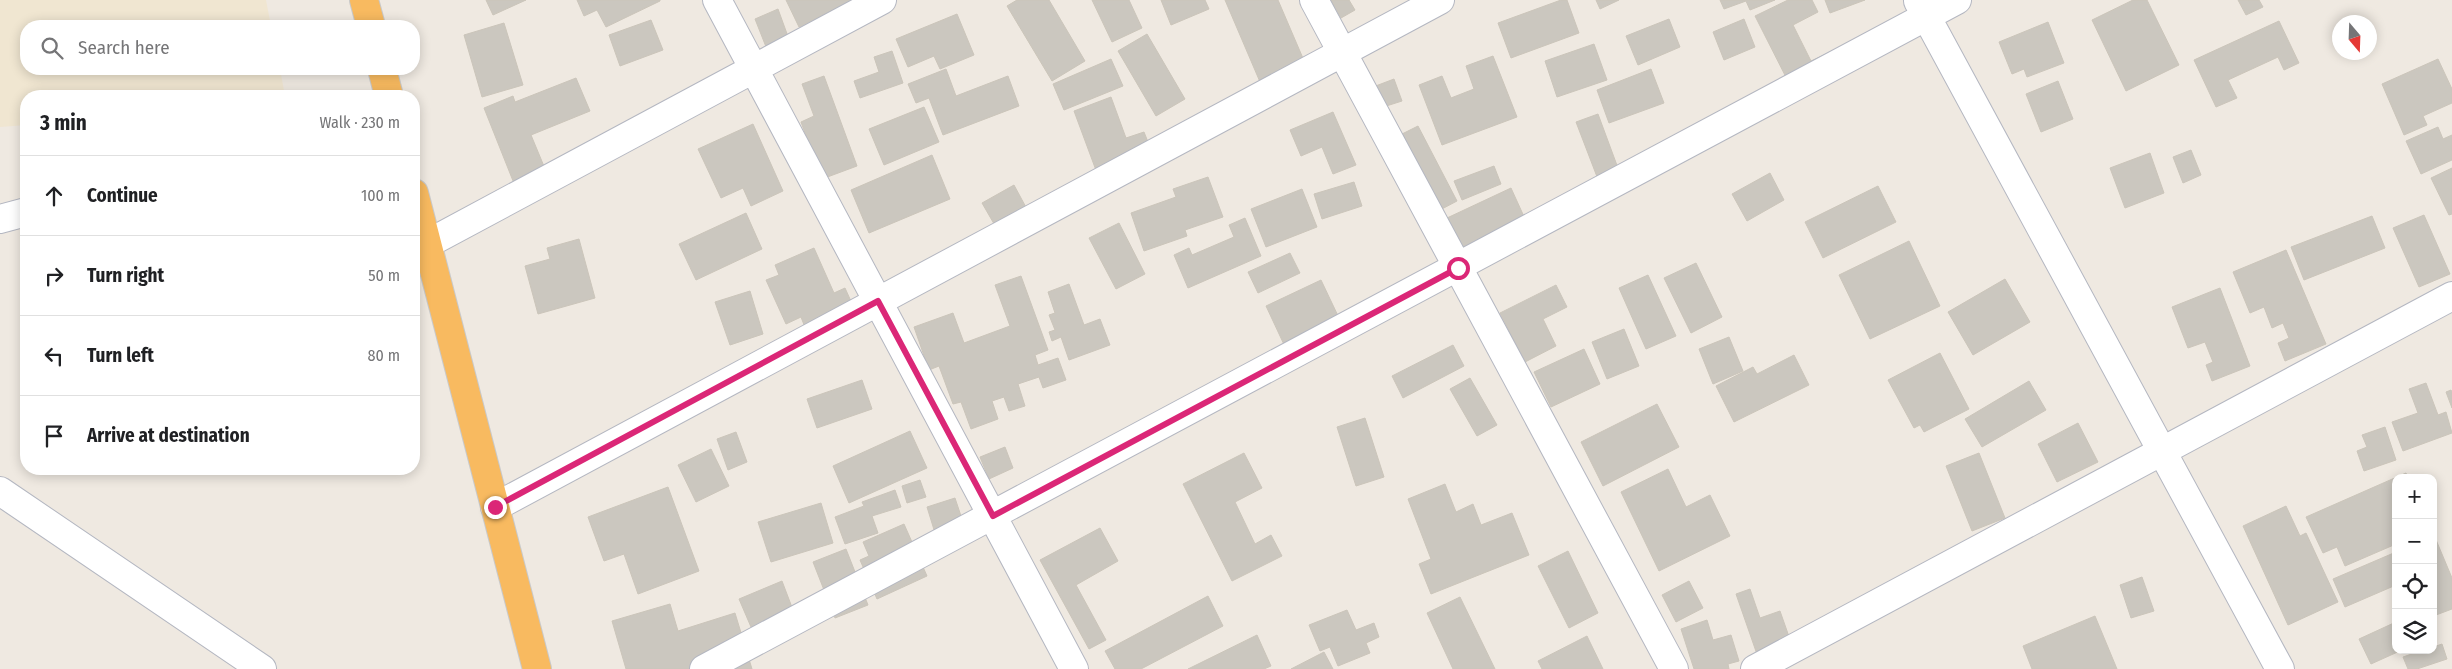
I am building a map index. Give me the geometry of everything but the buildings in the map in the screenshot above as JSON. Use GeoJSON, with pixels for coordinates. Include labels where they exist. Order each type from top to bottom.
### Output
{"type":"FeatureCollection","features":[{"type":"Feature","properties":{"kind":"highway"},"geometry":{"type":"LineString","coordinates":[[364,0],[369,20]]}},
{"type":"Feature","properties":{"kind":"highway"},"geometry":{"type":"LineString","coordinates":[[383,75],[387,90]]}},
{"type":"Feature","properties":{"kind":"highway"},"geometry":{"type":"LineString","coordinates":[[420,217],[537,669]]}},
{"type":"Feature","properties":{"kind":"street"},"geometry":{"type":"LineString","coordinates":[[717,0],[1074,669]]}},
{"type":"Feature","properties":{"kind":"street"},"geometry":{"type":"LineString","coordinates":[[427,244],[882,0]]}},
{"type":"Feature","properties":{"kind":"street"},"geometry":{"type":"LineString","coordinates":[[1314,0],[1674,669]]}},
{"type":"Feature","properties":{"kind":"street"},"geometry":{"type":"LineString","coordinates":[[495,507],[1440,0]]}},
{"type":"Feature","properties":{"kind":"street"},"geometry":{"type":"LineString","coordinates":[[704,669],[1458,268],[1922,8],[1957,0]]}},
{"type":"Feature","properties":{"kind":"street"},"geometry":{"type":"LineString","coordinates":[[1922,8],[2280,669]]}},
{"type":"Feature","properties":{"kind":"street"},"geometry":{"type":"LineString","coordinates":[[0,219],[20,214]]}},
{"type":"Feature","properties":{"kind":"street"},"geometry":{"type":"LineString","coordinates":[[1755,669],[2452,296]]}},
{"type":"Feature","properties":{"kind":"street"},"geometry":{"type":"LineString","coordinates":[[0,491],[262,669]]}},
{"type":"Feature","properties":{"kind":"shaded area"},"geometry":{"type":"Polygon","coordinates":[[[0,0],[266,0],[270,20],[20,20],[20,75],[281,75],[284,90],[20,90],[20,125],[0,127],[0,0]]]}},
{"type":"Feature","properties":{"kind":"route"},"geometry":{"type":"LineString","coordinates":[[495,507],[878,301],[993,516],[1458,268]]}}]}
